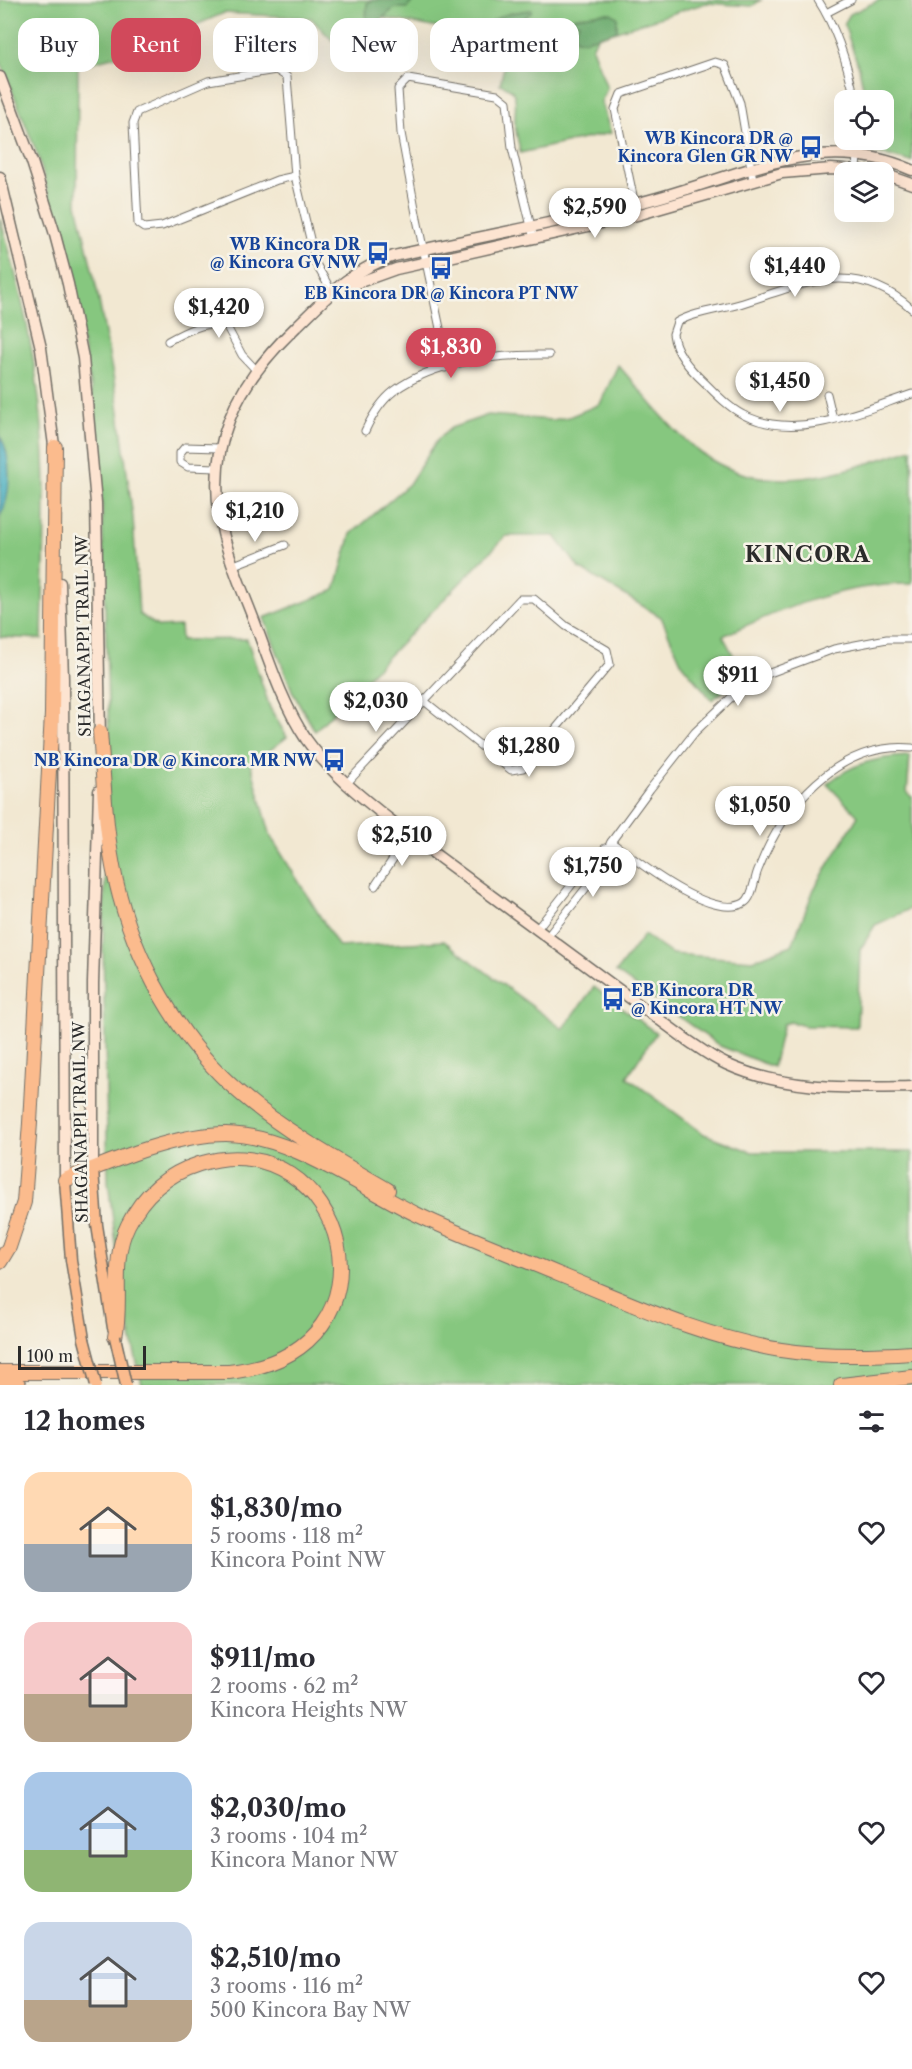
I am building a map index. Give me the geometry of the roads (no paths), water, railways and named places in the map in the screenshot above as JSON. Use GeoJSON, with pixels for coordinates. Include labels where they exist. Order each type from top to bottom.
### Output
{"type":"FeatureCollection","features":[{"type":"Feature","properties":{"kind":"highway"},"geometry":{"type":"LineString","coordinates":[[0,1262],[9,1247],[24,1202],[30,1123],[52,714],[55,447]]}},
{"type":"Feature","properties":{"kind":"highway"},"geometry":{"type":"LineString","coordinates":[[100,732],[110,848],[127,921],[154,983],[198,1048],[240,1092],[263,1111],[394,1193],[507,1252]]}},
{"type":"Feature","properties":{"kind":"highway"},"geometry":{"type":"LineString","coordinates":[[65,1180],[190,1138],[225,1134],[254,1137],[300,1152],[418,1215],[659,1314],[760,1346],[837,1356],[912,1353]]}},
{"type":"Feature","properties":{"kind":"highway"},"geometry":{"type":"LineString","coordinates":[[0,1372],[229,1372],[264,1366],[281,1360],[297,1351],[313,1336],[326,1319],[335,1301],[341,1261],[334,1228],[316,1197],[290,1175],[255,1162],[220,1159],[189,1167],[172,1176],[142,1203],[123,1238],[117,1270],[118,1322],[115,1337]]}},
{"type":"Feature","properties":{"kind":"highway"},"geometry":{"type":"LineString","coordinates":[[841,1385],[912,1377]]}},
{"type":"Feature","properties":{"kind":"highway"},"geometry":{"type":"LineString","coordinates":[[0,1384],[19,1385]]}},
{"type":"Feature","properties":{"kind":"main road","name":"SHAGANAPPI TRAIL NW"},"geometry":{"type":"LineString","coordinates":[[93,1169],[97,1225],[115,1337],[126,1385]]}},
{"type":"Feature","properties":{"kind":"main road","name":"SHAGANAPPI TRAIL NW"},"geometry":{"type":"LineString","coordinates":[[65,1180],[71,1260],[84,1339],[96,1385]]}},
{"type":"Feature","properties":{"kind":"street"},"geometry":{"type":"LineString","coordinates":[[818,0],[826,13],[840,48],[852,90]]}},
{"type":"Feature","properties":{"kind":"street"},"geometry":{"type":"LineString","coordinates":[[826,13],[851,0]]}},
{"type":"Feature","properties":{"kind":"street"},"geometry":{"type":"LineString","coordinates":[[636,210],[615,109],[621,94],[715,62],[725,65],[735,85],[753,180]]}},
{"type":"Feature","properties":{"kind":"street"},"geometry":{"type":"LineString","coordinates":[[295,176],[277,180],[162,226],[144,228],[138,224],[133,123],[137,112],[208,81],[276,70],[287,77],[290,141],[295,176],[316,264],[332,292]]}},
{"type":"Feature","properties":{"kind":"street","name":"SHAGANAPPI TRAIL NW"},"geometry":{"type":"LineString","coordinates":[[0,77],[32,162],[68,284],[83,358],[96,503],[100,732],[93,983],[93,1169]]}},
{"type":"Feature","properties":{"kind":"street"},"geometry":{"type":"LineString","coordinates":[[445,368],[442,338],[401,133],[398,88],[408,79],[497,94],[507,102],[512,148],[534,239]]}},
{"type":"Feature","properties":{"kind":"street"},"geometry":{"type":"LineString","coordinates":[[857,150],[857,162]]}},
{"type":"Feature","properties":{"kind":"street"},"geometry":{"type":"LineString","coordinates":[[912,170],[857,156],[801,156],[750,168],[636,210],[531,227],[423,250],[372,264],[342,281],[286,336],[257,371],[235,405],[219,448],[217,468],[218,505],[224,535],[287,704],[306,738],[347,783],[409,835],[687,1040],[725,1064],[762,1077],[809,1087],[912,1087]]}},
{"type":"Feature","properties":{"kind":"street"},"geometry":{"type":"LineString","coordinates":[[332,292],[425,262],[534,239],[782,172],[834,170]]}},
{"type":"Feature","properties":{"kind":"street","name":"SHAGANAPPI TRAIL NW"},"geometry":{"type":"LineString","coordinates":[[0,177],[18,242],[41,348],[55,447],[63,679],[65,1180]]}},
{"type":"Feature","properties":{"kind":"street"},"geometry":{"type":"LineString","coordinates":[[894,178],[912,184]]}},
{"type":"Feature","properties":{"kind":"street"},"geometry":{"type":"LineString","coordinates":[[912,309],[892,292],[877,285],[839,278],[812,280],[677,322],[672,334],[681,355],[695,374],[738,412],[760,422],[783,426],[806,425],[833,419],[912,394]]}},
{"type":"Feature","properties":{"kind":"street"},"geometry":{"type":"LineString","coordinates":[[168,341],[184,332],[216,322],[226,325],[242,356],[257,371]]}},
{"type":"Feature","properties":{"kind":"street"},"geometry":{"type":"LineString","coordinates":[[365,431],[374,411],[394,391],[422,375],[445,368],[508,356],[549,355]]}},
{"type":"Feature","properties":{"kind":"street"},"geometry":{"type":"LineString","coordinates":[[827,394],[833,419]]}},
{"type":"Feature","properties":{"kind":"street"},"geometry":{"type":"LineString","coordinates":[[217,468],[188,467],[180,462],[180,453],[185,447],[219,448]]}},
{"type":"Feature","properties":{"kind":"street"},"geometry":{"type":"LineString","coordinates":[[234,564],[285,545]]}},
{"type":"Feature","properties":{"kind":"street"},"geometry":{"type":"LineString","coordinates":[[347,783],[423,700],[520,598],[534,599],[566,626],[607,650],[610,659],[610,664],[523,768],[511,770],[423,700]]}},
{"type":"Feature","properties":{"kind":"street"},"geometry":{"type":"LineString","coordinates":[[537,929],[577,878],[611,842],[696,732],[739,690],[767,674],[828,651],[870,642],[912,639]]}},
{"type":"Feature","properties":{"kind":"street"},"geometry":{"type":"LineString","coordinates":[[611,842],[660,879],[684,892],[718,904],[742,904],[748,900],[758,869],[774,838],[800,800],[821,778],[846,762],[872,751],[912,748]]}},
{"type":"Feature","properties":{"kind":"street"},"geometry":{"type":"LineString","coordinates":[[375,886],[409,835]]}},
{"type":"Feature","properties":{"kind":"street"},"geometry":{"type":"LineString","coordinates":[[548,936],[589,884],[611,842]]}},
{"type":"Feature","properties":{"kind":"water"},"geometry":{"type":"Polygon","coordinates":[[[0,436],[7,454],[9,476],[7,498],[0,516],[0,436]]]}},
{"type":"Feature","properties":{"kind":"place","name":"WB Kincora DR @ Kincora Glen GR NW"},"geometry":{"type":"Point","coordinates":[811,147]}},
{"type":"Feature","properties":{"kind":"place","name":"WB Kincora DR @ Kincora GV NW"},"geometry":{"type":"Point","coordinates":[378,253]}},
{"type":"Feature","properties":{"kind":"place","name":"EB Kincora DR @ Kincora PT NW"},"geometry":{"type":"Point","coordinates":[441,268]}},
{"type":"Feature","properties":{"kind":"place","name":"NB Kincora DR @ Kincora MR NW"},"geometry":{"type":"Point","coordinates":[334,760]}},
{"type":"Feature","properties":{"kind":"place","name":"EB Kincora DR @ Kincora HT NW"},"geometry":{"type":"Point","coordinates":[613,999]}},
{"type":"Feature","properties":{"kind":"district","name":"KINCORA"},"geometry":{"type":"Point","coordinates":[808,554]}}]}
